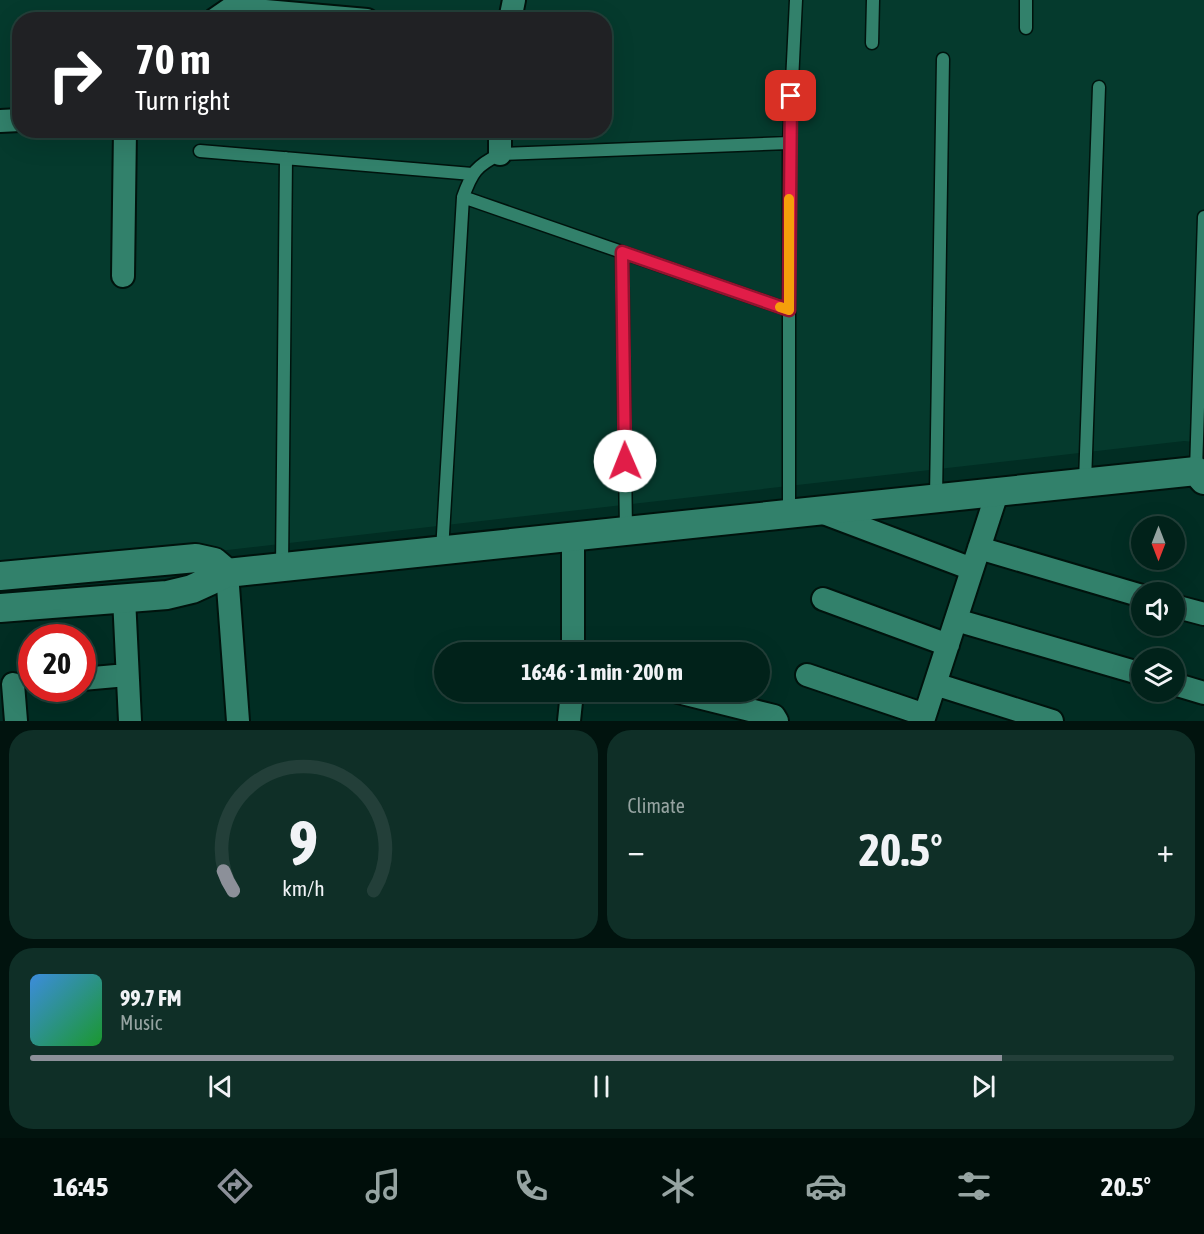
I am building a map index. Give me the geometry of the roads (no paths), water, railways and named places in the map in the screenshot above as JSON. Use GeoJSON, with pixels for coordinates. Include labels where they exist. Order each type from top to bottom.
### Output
{"type":"FeatureCollection","features":[{"type":"Feature","properties":{"kind":"street"},"geometry":{"type":"LineString","coordinates":[[226,12],[230,9],[243,9],[280,12]]}},
{"type":"Feature","properties":{"kind":"street"},"geometry":{"type":"LineString","coordinates":[[123,276],[125,138]]}},
{"type":"Feature","properties":{"kind":"street"},"geometry":{"type":"LineString","coordinates":[[500,138],[500,154]]}},
{"type":"Feature","properties":{"kind":"street"},"geometry":{"type":"LineString","coordinates":[[0,608],[175,593],[192,589],[227,573],[998,490],[1200,475]]}},
{"type":"Feature","properties":{"kind":"street"},"geometry":{"type":"LineString","coordinates":[[807,675],[924,718],[998,490]]}},
{"type":"Feature","properties":{"kind":"street"},"geometry":{"type":"LineString","coordinates":[[817,510],[976,559],[1131,594]]}},
{"type":"Feature","properties":{"kind":"street"},"geometry":{"type":"LineString","coordinates":[[573,537],[573,642]]}},
{"type":"Feature","properties":{"kind":"street"},"geometry":{"type":"LineString","coordinates":[[0,576],[196,558],[214,562],[227,573],[238,721]]}},
{"type":"Feature","properties":{"kind":"street"},"geometry":{"type":"LineString","coordinates":[[124,598],[130,721]]}},
{"type":"Feature","properties":{"kind":"street"},"geometry":{"type":"LineString","coordinates":[[824,599],[948,645]]}},
{"type":"Feature","properties":{"kind":"street"},"geometry":{"type":"LineString","coordinates":[[1185,609],[1204,614]]}},
{"type":"Feature","properties":{"kind":"street"},"geometry":{"type":"LineString","coordinates":[[956,620],[1131,672]]}},
{"type":"Feature","properties":{"kind":"street"},"geometry":{"type":"LineString","coordinates":[[96,678],[127,675]]}},
{"type":"Feature","properties":{"kind":"street"},"geometry":{"type":"LineString","coordinates":[[15,684],[16,721]]}},
{"type":"Feature","properties":{"kind":"street"},"geometry":{"type":"LineString","coordinates":[[935,684],[1052,721]]}},
{"type":"Feature","properties":{"kind":"street"},"geometry":{"type":"LineString","coordinates":[[1185,687],[1204,693]]}},
{"type":"Feature","properties":{"kind":"street"},"geometry":{"type":"LineString","coordinates":[[569,721],[571,702]]}},
{"type":"Feature","properties":{"kind":"street"},"geometry":{"type":"LineString","coordinates":[[718,702],[774,716],[777,721]]}},
{"type":"Feature","properties":{"kind":"lane"},"geometry":{"type":"LineString","coordinates":[[789,513],[789,143],[796,0]]}},
{"type":"Feature","properties":{"kind":"lane"},"geometry":{"type":"LineString","coordinates":[[872,43],[873,0]]}},
{"type":"Feature","properties":{"kind":"lane"},"geometry":{"type":"LineString","coordinates":[[1026,0],[1026,28]]}},
{"type":"Feature","properties":{"kind":"lane"},"geometry":{"type":"LineString","coordinates":[[936,497],[943,59]]}},
{"type":"Feature","properties":{"kind":"lane"},"geometry":{"type":"LineString","coordinates":[[1085,482],[1099,87]]}},
{"type":"Feature","properties":{"kind":"lane"},"geometry":{"type":"LineString","coordinates":[[442,551],[463,197],[472,174],[481,164],[500,154],[789,143]]}},
{"type":"Feature","properties":{"kind":"lane"},"geometry":{"type":"LineString","coordinates":[[200,151],[472,174]]}},
{"type":"Feature","properties":{"kind":"lane"},"geometry":{"type":"LineString","coordinates":[[282,568],[286,158]]}},
{"type":"Feature","properties":{"kind":"lane"},"geometry":{"type":"LineString","coordinates":[[463,197],[789,310]]}},
{"type":"Feature","properties":{"kind":"lane"},"geometry":{"type":"LineString","coordinates":[[1200,475],[1204,217]]}},
{"type":"Feature","properties":{"kind":"lane"},"geometry":{"type":"LineString","coordinates":[[622,252],[626,531]]}}]}
